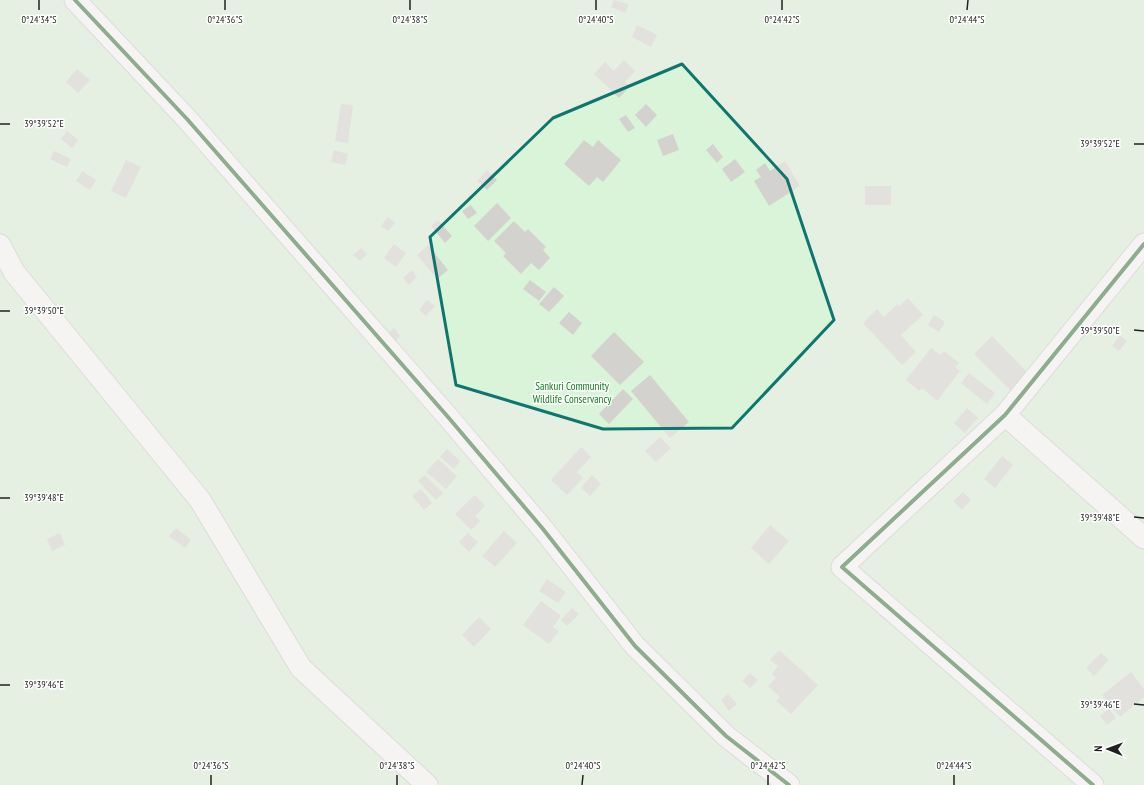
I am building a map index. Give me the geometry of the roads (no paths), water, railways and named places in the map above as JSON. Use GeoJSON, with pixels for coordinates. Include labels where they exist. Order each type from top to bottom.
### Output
{"type":"FeatureCollection","features":[{"type":"Feature","properties":{"kind":"street"},"geometry":{"type":"LineString","coordinates":[[75,0],[187,119],[448,417],[544,529],[635,646],[726,736],[789,785]]}},
{"type":"Feature","properties":{"kind":"street"},"geometry":{"type":"LineString","coordinates":[[1093,785],[842,567],[1005,415],[1144,244]]}},
{"type":"Feature","properties":{"kind":"street"},"geometry":{"type":"LineString","coordinates":[[0,245],[14,272],[200,500],[301,668],[427,785]]}},
{"type":"Feature","properties":{"kind":"street"},"geometry":{"type":"LineString","coordinates":[[1005,415],[1144,538]]}},
{"type":"Feature","properties":{"kind":"park label","name":"Sankuri Community Wildlife Conservancy"},"geometry":{"type":"Point","coordinates":[572,392]}}]}
